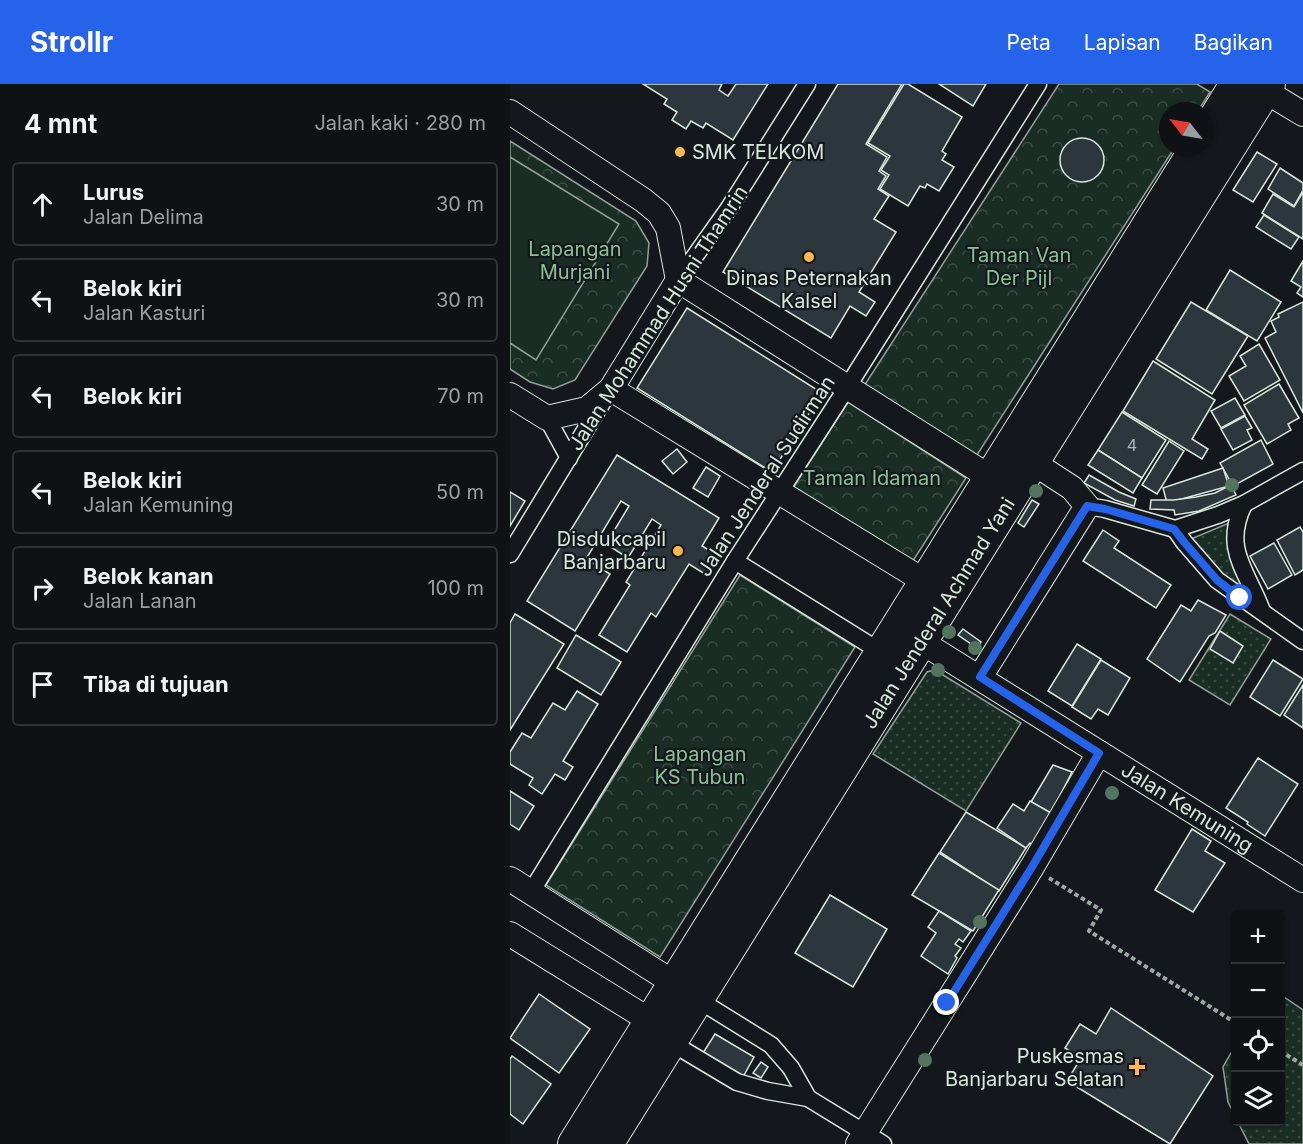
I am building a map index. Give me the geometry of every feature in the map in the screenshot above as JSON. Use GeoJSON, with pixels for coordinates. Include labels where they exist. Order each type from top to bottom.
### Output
{"type":"FeatureCollection","features":[{"type":"Feature","properties":{"kind":"highway"},"geometry":{"type":"LineString","coordinates":[[1213,128],[1257,86]]}},
{"type":"Feature","properties":{"kind":"highway","name":"Jalan Jenderal Achmad Yani"},"geometry":{"type":"LineString","coordinates":[[607,1144],[660,1032],[685,991],[777,843],[920,640],[1032,462],[1257,86]]}},
{"type":"Feature","properties":{"kind":"highway","name":"Jalan Jenderal Achmad Yani"},"geometry":{"type":"LineString","coordinates":[[777,843],[881,652],[1191,156]]}},
{"type":"Feature","properties":{"kind":"highway","name":"Jalan Jenderal Achmad Yani"},"geometry":{"type":"LineString","coordinates":[[574,1144],[660,1032]]}},
{"type":"Feature","properties":{"kind":"street","name":"Jalan Mohammad Husni Thamrin"},"geometry":{"type":"LineString","coordinates":[[510,554],[678,280],[729,208],[807,84]]}},
{"type":"Feature","properties":{"kind":"street","name":"Jalan Jenderal Sudirman"},"geometry":{"type":"LineString","coordinates":[[531,892],[735,561],[1038,84]]}},
{"type":"Feature","properties":{"kind":"street"},"geometry":{"type":"LineString","coordinates":[[1257,86],[1303,114]]}},
{"type":"Feature","properties":{"kind":"street"},"geometry":{"type":"LineString","coordinates":[[510,112],[644,200],[659,213],[668,228],[678,280],[991,478]]}},
{"type":"Feature","properties":{"kind":"street"},"geometry":{"type":"LineString","coordinates":[[547,418],[586,410],[611,389],[926,582]]}},
{"type":"Feature","properties":{"kind":"street"},"geometry":{"type":"LineString","coordinates":[[510,395],[547,418],[569,458]]}},
{"type":"Feature","properties":{"kind":"street"},"geometry":{"type":"LineString","coordinates":[[1032,462],[1072,488],[1087,506],[1174,529],[1244,504],[1303,471]]}},
{"type":"Feature","properties":{"kind":"street"},"geometry":{"type":"LineString","coordinates":[[1244,504],[1236,520],[1235,546],[1240,564],[1253,587],[1262,611]]}},
{"type":"Feature","properties":{"kind":"street"},"geometry":{"type":"LineString","coordinates":[[980,677],[1087,506]]}},
{"type":"Feature","properties":{"kind":"street"},"geometry":{"type":"LineString","coordinates":[[1174,529],[1217,580],[1303,641]]}},
{"type":"Feature","properties":{"kind":"street"},"geometry":{"type":"LineString","coordinates":[[735,561],[881,652]]}},
{"type":"Feature","properties":{"kind":"street","name":"Jalan Kemuning"},"geometry":{"type":"LineString","coordinates":[[920,640],[1303,880]]}},
{"type":"Feature","properties":{"kind":"street"},"geometry":{"type":"LineString","coordinates":[[510,934],[736,1082],[768,1091],[808,1098],[869,1140],[1099,753]]}},
{"type":"Feature","properties":{"kind":"street"},"geometry":{"type":"LineString","coordinates":[[510,879],[771,1045],[791,1068],[808,1098]]}},
{"type":"Feature","properties":{"kind":"path"},"geometry":{"type":"LineString","coordinates":[[1044,874],[1101,910],[1089,931],[1231,1020]]}},
{"type":"Feature","properties":{"kind":"path"},"geometry":{"type":"LineString","coordinates":[[1285,1054],[1303,1065]]}},
{"type":"Feature","properties":{"kind":"green space","name":"Taman Van Der Pijl"},"geometry":{"type":"Polygon","coordinates":[[[1059,84],[1197,84],[1210,92],[1204,102],[1159,102],[1159,156],[1169,156],[975,458],[864,386],[1059,84]]]}},
{"type":"Feature","properties":{"kind":"green space","name":"Lapangan Murjani"},"geometry":{"type":"Polygon","coordinates":[[[510,141],[636,221],[649,243],[647,266],[575,380],[553,389],[530,382],[510,369],[510,141]]]}},
{"type":"Feature","properties":{"kind":"green space"},"geometry":{"type":"Polygon","coordinates":[[[510,157],[619,224],[536,360],[510,343],[510,157]]]}},
{"type":"Feature","properties":{"kind":"green space","name":"Taman Idaman"},"geometry":{"type":"Polygon","coordinates":[[[848,402],[966,478],[911,564],[793,488],[848,402]]]}},
{"type":"Feature","properties":{"kind":"green space"},"geometry":{"type":"Polygon","coordinates":[[[1229,523],[1245,593],[1225,579],[1191,539],[1229,523]]]}},
{"type":"Feature","properties":{"kind":"green space","name":"Lapangan KS Tubun"},"geometry":{"type":"Polygon","coordinates":[[[740,575],[855,647],[660,957],[546,885],[740,575]]]}},
{"type":"Feature","properties":{"kind":"green space"},"geometry":{"type":"Polygon","coordinates":[[[1230,614],[1271,639],[1230,705],[1189,680],[1230,614]]]}},
{"type":"Feature","properties":{"kind":"green space"},"geometry":{"type":"Polygon","coordinates":[[[927,672],[943,675],[1021,723],[966,811],[873,754],[927,672]]]}},
{"type":"Feature","properties":{"kind":"green space"},"geometry":{"type":"Polygon","coordinates":[[[1285,998],[1303,1010],[1303,1144],[1249,1144],[1240,1126],[1285,1126],[1285,998]]]}},
{"type":"Feature","properties":{"kind":"green space"},"geometry":{"type":"Polygon","coordinates":[[[1231,1053],[1231,1108],[1228,1102],[1223,1067],[1231,1053]]]}},
{"type":"Feature","properties":{"kind":"building"},"geometry":{"type":"Polygon","coordinates":[[[643,84],[722,84],[719,90],[728,96],[736,84],[768,84],[733,140],[706,123],[703,128],[691,121],[686,129],[672,120],[677,112],[664,104],[667,99],[643,84]]]}},
{"type":"Feature","properties":{"kind":"building"},"geometry":{"type":"Polygon","coordinates":[[[838,84],[902,84],[866,144],[887,157],[879,171],[886,176],[878,189],[889,196],[874,219],[896,232],[859,292],[875,302],[866,316],[850,306],[831,338],[723,272],[838,84]]]}},
{"type":"Feature","properties":{"kind":"building"},"geometry":{"type":"Polygon","coordinates":[[[904,84],[908,84],[962,117],[942,151],[946,154],[942,160],[954,167],[939,191],[927,184],[925,188],[920,186],[908,206],[880,189],[889,175],[881,170],[890,156],[868,143],[904,84]]]}},
{"type":"Feature","properties":{"kind":"building"},"geometry":{"type":"Polygon","coordinates":[[[939,84],[986,84],[973,106],[939,84]]]}},
{"type":"Feature","properties":{"kind":"building"},"geometry":{"type":"Polygon","coordinates":[[[1082,138],[1098,144],[1104,160],[1098,176],[1082,182],[1066,176],[1060,160],[1066,144],[1082,138]]]}},
{"type":"Feature","properties":{"kind":"building"},"geometry":{"type":"Polygon","coordinates":[[[1257,152],[1277,164],[1253,202],[1233,190],[1257,152]]]}},
{"type":"Feature","properties":{"kind":"building"},"geometry":{"type":"Polygon","coordinates":[[[1280,168],[1303,183],[1303,190],[1294,206],[1268,189],[1280,168]]]}},
{"type":"Feature","properties":{"kind":"building"},"geometry":{"type":"Polygon","coordinates":[[[1303,192],[1303,239],[1262,213],[1273,194],[1294,207],[1303,192]]]}},
{"type":"Feature","properties":{"kind":"building"},"geometry":{"type":"Polygon","coordinates":[[[1264,215],[1299,237],[1291,249],[1256,227],[1264,215]]]}},
{"type":"Feature","properties":{"kind":"building"},"geometry":{"type":"Polygon","coordinates":[[[1303,261],[1303,297],[1297,293],[1301,287],[1291,281],[1303,261]]]}},
{"type":"Feature","properties":{"kind":"building"},"geometry":{"type":"Polygon","coordinates":[[[1230,270],[1281,302],[1257,341],[1206,310],[1230,270]]]}},
{"type":"Feature","properties":{"kind":"building"},"geometry":{"type":"Polygon","coordinates":[[[1191,302],[1248,336],[1212,394],[1156,359],[1191,302]]]}},
{"type":"Feature","properties":{"kind":"building"},"geometry":{"type":"Polygon","coordinates":[[[1303,302],[1303,413],[1265,338],[1276,332],[1271,321],[1279,317],[1278,314],[1303,302]]]}},
{"type":"Feature","properties":{"kind":"building"},"geometry":{"type":"Polygon","coordinates":[[[687,308],[822,393],[772,472],[637,388],[687,308]]]}},
{"type":"Feature","properties":{"kind":"building"},"geometry":{"type":"Polygon","coordinates":[[[1259,344],[1280,380],[1244,401],[1229,376],[1246,366],[1240,356],[1259,344]]]}},
{"type":"Feature","properties":{"kind":"building"},"geometry":{"type":"Polygon","coordinates":[[[1153,361],[1215,400],[1192,439],[1208,449],[1202,459],[1123,411],[1153,361]]]}},
{"type":"Feature","properties":{"kind":"building"},"geometry":{"type":"Polygon","coordinates":[[[1279,384],[1299,418],[1288,424],[1291,430],[1267,444],[1244,405],[1279,384]]]}},
{"type":"Feature","properties":{"kind":"building"},"geometry":{"type":"Polygon","coordinates":[[[1235,398],[1245,415],[1221,428],[1211,411],[1235,398]]]}},
{"type":"Feature","properties":{"kind":"building"},"geometry":{"type":"Polygon","coordinates":[[[1122,412],[1166,440],[1142,478],[1098,450],[1122,412]]]}},
{"type":"Feature","properties":{"kind":"building"},"geometry":{"type":"Polygon","coordinates":[[[1245,416],[1252,428],[1247,430],[1252,440],[1233,450],[1221,429],[1245,416]]]}},
{"type":"Feature","properties":{"kind":"building"},"geometry":{"type":"Polygon","coordinates":[[[1261,440],[1273,464],[1233,486],[1220,463],[1261,440]]]}},
{"type":"Feature","properties":{"kind":"building"},"geometry":{"type":"Polygon","coordinates":[[[1169,441],[1184,451],[1157,494],[1142,485],[1169,441]]]}},
{"type":"Feature","properties":{"kind":"building"},"geometry":{"type":"Polygon","coordinates":[[[677,449],[687,462],[673,474],[662,461],[677,449]]]}},
{"type":"Feature","properties":{"kind":"building"},"geometry":{"type":"Polygon","coordinates":[[[1098,450],[1142,478],[1133,493],[1088,465],[1098,450]]]}},
{"type":"Feature","properties":{"kind":"building","name":"Disdukcapil Banjarbaru"},"geometry":{"type":"Polygon","coordinates":[[[617,455],[719,518],[702,546],[720,557],[708,576],[689,564],[656,617],[651,613],[627,652],[599,635],[630,585],[626,582],[661,525],[652,519],[628,558],[606,544],[629,506],[621,501],[586,559],[610,574],[575,631],[527,601],[617,455]]]}},
{"type":"Feature","properties":{"kind":"building"},"geometry":{"type":"Polygon","coordinates":[[[706,467],[720,476],[708,497],[693,488],[706,467]]]}},
{"type":"Feature","properties":{"kind":"building"},"geometry":{"type":"Polygon","coordinates":[[[1223,468],[1229,486],[1167,503],[1163,488],[1223,468]]]}},
{"type":"Feature","properties":{"kind":"building"},"geometry":{"type":"Polygon","coordinates":[[[1089,475],[1136,499],[1134,506],[1115,500],[1084,483],[1089,475]]]}},
{"type":"Feature","properties":{"kind":"building"},"geometry":{"type":"Polygon","coordinates":[[[1231,485],[1236,495],[1199,511],[1175,515],[1174,510],[1150,509],[1151,500],[1196,497],[1215,493],[1231,485]]]}},
{"type":"Feature","properties":{"kind":"building"},"geometry":{"type":"Polygon","coordinates":[[[510,492],[525,501],[510,526],[510,492]]]}},
{"type":"Feature","properties":{"kind":"building"},"geometry":{"type":"Polygon","coordinates":[[[1032,500],[1039,504],[1024,527],[1018,523],[1032,500]]]}},
{"type":"Feature","properties":{"kind":"building"},"geometry":{"type":"Polygon","coordinates":[[[1300,527],[1303,532],[1303,570],[1295,575],[1277,540],[1300,527]]]}},
{"type":"Feature","properties":{"kind":"building"},"geometry":{"type":"Polygon","coordinates":[[[1103,530],[1119,541],[1114,548],[1171,585],[1156,608],[1083,561],[1103,530]]]}},
{"type":"Feature","properties":{"kind":"building"},"geometry":{"type":"Polygon","coordinates":[[[1274,543],[1292,575],[1268,589],[1250,556],[1274,543]]]}},
{"type":"Feature","properties":{"kind":"building"},"geometry":{"type":"Polygon","coordinates":[[[1198,600],[1226,615],[1215,633],[1209,636],[1180,682],[1147,659],[1181,605],[1191,611],[1198,600]]]}},
{"type":"Feature","properties":{"kind":"building"},"geometry":{"type":"Polygon","coordinates":[[[515,614],[564,644],[510,730],[510,623],[515,614]]]}},
{"type":"Feature","properties":{"kind":"building"},"geometry":{"type":"Polygon","coordinates":[[[963,629],[981,642],[977,648],[958,635],[963,629]]]}},
{"type":"Feature","properties":{"kind":"building"},"geometry":{"type":"Polygon","coordinates":[[[1220,631],[1243,646],[1233,663],[1210,649],[1220,631]]]}},
{"type":"Feature","properties":{"kind":"building"},"geometry":{"type":"Polygon","coordinates":[[[576,635],[621,662],[601,695],[557,668],[576,635]]]}},
{"type":"Feature","properties":{"kind":"building"},"geometry":{"type":"Polygon","coordinates":[[[1077,644],[1101,659],[1072,706],[1048,691],[1077,644]]]}},
{"type":"Feature","properties":{"kind":"building"},"geometry":{"type":"Polygon","coordinates":[[[1101,660],[1130,678],[1108,715],[1098,709],[1091,719],[1072,707],[1101,660]]]}},
{"type":"Feature","properties":{"kind":"building"},"geometry":{"type":"Polygon","coordinates":[[[1273,660],[1303,679],[1280,716],[1250,697],[1273,660]]]}},
{"type":"Feature","properties":{"kind":"building"},"geometry":{"type":"Polygon","coordinates":[[[1303,685],[1303,728],[1284,715],[1303,685]]]}},
{"type":"Feature","properties":{"kind":"building"},"geometry":{"type":"Polygon","coordinates":[[[577,691],[598,704],[563,761],[573,767],[565,780],[555,774],[542,794],[529,785],[533,778],[510,764],[510,752],[522,733],[531,738],[553,703],[565,710],[577,691]]]}},
{"type":"Feature","properties":{"kind":"building"},"geometry":{"type":"Polygon","coordinates":[[[1258,758],[1298,784],[1265,836],[1226,808],[1258,758]]]}},
{"type":"Feature","properties":{"kind":"building"},"geometry":{"type":"Polygon","coordinates":[[[1053,765],[1072,772],[1051,813],[1031,802],[1053,765]]]}},
{"type":"Feature","properties":{"kind":"building"},"geometry":{"type":"Polygon","coordinates":[[[510,791],[534,806],[519,830],[510,824],[510,791]]]}},
{"type":"Feature","properties":{"kind":"building"},"geometry":{"type":"Polygon","coordinates":[[[1030,801],[1051,813],[1033,845],[1030,843],[1026,848],[997,828],[1013,804],[1024,811],[1030,801]]]}},
{"type":"Feature","properties":{"kind":"building"},"geometry":{"type":"Polygon","coordinates":[[[966,812],[1026,848],[999,891],[940,852],[966,812]]]}},
{"type":"Feature","properties":{"kind":"building"},"geometry":{"type":"Polygon","coordinates":[[[1192,829],[1211,841],[1205,851],[1225,863],[1193,912],[1155,890],[1192,829]]]}},
{"type":"Feature","properties":{"kind":"building"},"geometry":{"type":"Polygon","coordinates":[[[939,853],[999,890],[973,931],[912,895],[939,853]]]}},
{"type":"Feature","properties":{"kind":"building"},"geometry":{"type":"Polygon","coordinates":[[[830,895],[887,929],[853,987],[795,953],[830,895]]]}},
{"type":"Feature","properties":{"kind":"building"},"geometry":{"type":"Polygon","coordinates":[[[939,911],[971,931],[963,942],[959,939],[955,944],[961,948],[948,974],[921,956],[936,933],[928,927],[939,911]]]}},
{"type":"Feature","properties":{"kind":"building"},"geometry":{"type":"Polygon","coordinates":[[[539,994],[590,1029],[559,1073],[510,1038],[539,994]]]}},
{"type":"Feature","properties":{"kind":"building","name":"Puskesmas Banjarbaru Selatan"},"geometry":{"type":"Polygon","coordinates":[[[1111,1008],[1213,1076],[1170,1144],[1067,1081],[1081,1058],[1065,1048],[1080,1024],[1096,1034],[1111,1008]]]}},
{"type":"Feature","properties":{"kind":"building"},"geometry":{"type":"Polygon","coordinates":[[[715,1034],[754,1057],[743,1077],[703,1053],[715,1034]]]}},
{"type":"Feature","properties":{"kind":"building"},"geometry":{"type":"Polygon","coordinates":[[[512,1056],[551,1084],[523,1124],[510,1114],[510,1059],[512,1056]]]}},
{"type":"Feature","properties":{"kind":"building"},"geometry":{"type":"Polygon","coordinates":[[[761,1062],[768,1067],[761,1078],[753,1073],[761,1062]]]}},
{"type":"Feature","properties":{"kind":"place","name":"SMK TELKOM"},"geometry":{"type":"Point","coordinates":[680,152]}},
{"type":"Feature","properties":{"kind":"place","name":"Dinas Peternakan Kalsel"},"geometry":{"type":"Point","coordinates":[809,257]}},
{"type":"Feature","properties":{"kind":"place","name":"Disdukcapil Banjarbaru"},"geometry":{"type":"Point","coordinates":[678,551]}},
{"type":"Feature","properties":{"kind":"place","name":"Puskesmas Banjarbaru Selatan"},"geometry":{"type":"Point","coordinates":[1137,1067]}},
{"type":"Feature","properties":{"kind":"route"},"geometry":{"type":"LineString","coordinates":[[947,1003],[1032,867],[1099,753],[980,677],[1087,506],[1174,529],[1217,580],[1240,598]]}}]}
